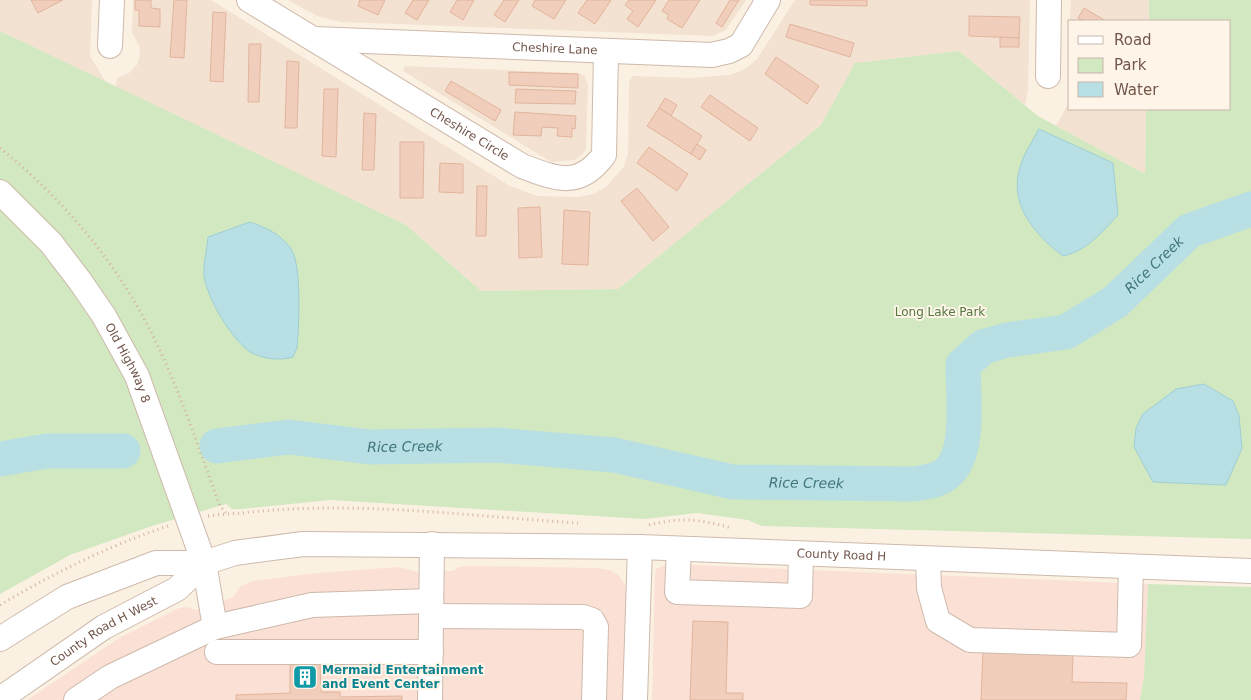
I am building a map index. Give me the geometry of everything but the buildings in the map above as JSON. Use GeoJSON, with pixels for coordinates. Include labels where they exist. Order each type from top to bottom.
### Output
{"type":"FeatureCollection","features":[{"type":"Feature","properties":{"kind":"street"},"geometry":{"type":"LineString","coordinates":[[110,46],[112,0]]}},
{"type":"Feature","properties":{"kind":"street","name":"Cheshire Circle"},"geometry":{"type":"LineString","coordinates":[[249,0],[522,166],[552,178],[578,178],[596,166],[604,155],[606,52]]}},
{"type":"Feature","properties":{"kind":"street","name":"Cheshire Lane"},"geometry":{"type":"LineString","coordinates":[[313,39],[712,55],[729,51],[740,45],[768,0]]}},
{"type":"Feature","properties":{"kind":"street"},"geometry":{"type":"LineString","coordinates":[[1048,76],[1049,0]]}},
{"type":"Feature","properties":{"kind":"street","name":"Old Highway 8"},"geometry":{"type":"LineString","coordinates":[[0,192],[51,243],[104,316],[136,376],[204,563],[215,627]]}},
{"type":"Feature","properties":{"kind":"street","name":"County Road H West"},"geometry":{"type":"LineString","coordinates":[[0,638],[67,597],[102,582],[156,563],[204,563],[235,553],[303,544],[432,544]]}},
{"type":"Feature","properties":{"kind":"street"},"geometry":{"type":"LineString","coordinates":[[430,700],[432,544]]}},
{"type":"Feature","properties":{"kind":"street","name":"County Road H"},"geometry":{"type":"LineString","coordinates":[[432,544],[640,547],[1251,571]]}},
{"type":"Feature","properties":{"kind":"street"},"geometry":{"type":"LineString","coordinates":[[635,700],[640,547]]}},
{"type":"Feature","properties":{"kind":"street"},"geometry":{"type":"LineString","coordinates":[[679,549],[677,592],[800,596],[801,554]]}},
{"type":"Feature","properties":{"kind":"street"},"geometry":{"type":"LineString","coordinates":[[928,559],[929,588],[938,621],[970,640],[1129,645],[1131,567]]}},
{"type":"Feature","properties":{"kind":"street","name":"County Road H West"},"geometry":{"type":"LineString","coordinates":[[0,699],[104,627],[176,589],[204,563]]}},
{"type":"Feature","properties":{"kind":"street"},"geometry":{"type":"LineString","coordinates":[[76,700],[110,677],[215,627],[312,605],[431,609],[592,620],[596,627],[594,700]]}},
{"type":"Feature","properties":{"kind":"street"},"geometry":{"type":"LineString","coordinates":[[217,652],[431,652]]}},
{"type":"Feature","properties":{"kind":"shaded area"},"geometry":{"type":"Polygon","coordinates":[[[0,0],[92,0],[90,56],[106,82],[0,31],[0,0]]]}},
{"type":"Feature","properties":{"kind":"shaded area"},"geometry":{"type":"Polygon","coordinates":[[[133,0],[211,0],[510,186],[538,196],[579,197],[593,194],[606,187],[623,168],[628,154],[629,82],[633,76],[691,78],[730,75],[745,69],[757,59],[795,0],[1030,0],[1028,90],[1025,105],[959,51],[855,63],[821,125],[618,289],[481,291],[406,225],[116,87],[117,78],[129,73],[137,65],[140,55],[139,46],[132,32],[133,0]]]}},
{"type":"Feature","properties":{"kind":"shaded area"},"geometry":{"type":"Polygon","coordinates":[[[288,0],[746,0],[726,30],[713,36],[341,22],[317,16],[288,0]]]}},
{"type":"Feature","properties":{"kind":"shaded area"},"geometry":{"type":"Polygon","coordinates":[[[1071,0],[1149,0],[1149,20],[1070,20],[1071,0]]]}},
{"type":"Feature","properties":{"kind":"shaded area"},"geometry":{"type":"Polygon","coordinates":[[[405,66],[579,73],[584,75],[588,85],[586,149],[575,160],[551,162],[403,71],[405,66]]]}},
{"type":"Feature","properties":{"kind":"shaded area"},"geometry":{"type":"Polygon","coordinates":[[[1068,105],[1068,110],[1146,110],[1145,174],[1056,126],[1068,105]]]}},
{"type":"Feature","properties":{"kind":"shaded area"},"geometry":{"type":"Polygon","coordinates":[[[668,564],[1148,584],[1144,676],[1140,700],[652,700],[655,575],[656,569],[668,564]]]}},
{"type":"Feature","properties":{"kind":"shaded area"},"geometry":{"type":"Polygon","coordinates":[[[398,567],[418,572],[453,571],[459,567],[597,568],[610,570],[619,576],[625,585],[626,593],[624,700],[27,700],[119,638],[179,608],[187,607],[196,610],[233,597],[241,586],[253,581],[317,573],[398,567]]]}},
{"type":"Feature","properties":{"kind":"green space","name":"Long Lake Park"},"geometry":{"type":"Polygon","coordinates":[[[1149,0],[1251,0],[1251,539],[762,526],[748,520],[697,513],[644,519],[330,500],[242,509],[232,509],[226,504],[152,526],[70,555],[0,594],[0,31],[406,225],[481,291],[618,289],[821,125],[855,63],[959,51],[1038,116],[1145,174],[1146,110],[1231,110],[1231,20],[1149,20],[1149,0]]]}},
{"type":"Feature","properties":{"kind":"green space"},"geometry":{"type":"Polygon","coordinates":[[[1148,584],[1251,587],[1251,700],[1140,700],[1144,676],[1148,584]]]}},
{"type":"Feature","properties":{"kind":"water"},"geometry":{"type":"Polygon","coordinates":[[[1039,129],[1113,163],[1118,215],[1100,234],[1072,254],[1063,256],[1042,238],[1033,228],[1020,204],[1018,178],[1021,164],[1039,129]]]}},
{"type":"Feature","properties":{"kind":"water"},"geometry":{"type":"Polygon","coordinates":[[[250,222],[277,235],[287,243],[294,257],[297,268],[299,312],[297,348],[293,357],[283,359],[267,358],[252,353],[244,347],[236,339],[215,307],[206,285],[204,271],[208,237],[250,222]]]}},
{"type":"Feature","properties":{"kind":"water"},"geometry":{"type":"Polygon","coordinates":[[[1204,384],[1233,401],[1239,416],[1242,448],[1226,485],[1153,482],[1134,447],[1136,428],[1143,414],[1176,389],[1204,384]]]}},
{"type":"Feature","properties":{"kind":"waterway","name":"Rice Creek"},"geometry":{"type":"LineString","coordinates":[[217,446],[289,437],[370,447],[497,445],[614,455],[733,482],[914,484],[927,482],[940,478],[947,473],[955,464],[960,452],[964,422],[963,365],[983,347],[1007,340],[1066,332],[1115,302],[1189,231],[1251,209]]}},
{"type":"Feature","properties":{"kind":"waterway","name":"Rice Creek"},"geometry":{"type":"LineString","coordinates":[[0,459],[47,451],[123,451]]}},
{"type":"Feature","properties":{"kind":"place","name":"Mermaid Entertainment and Event Center"},"geometry":{"type":"Point","coordinates":[305,677]}}]}
